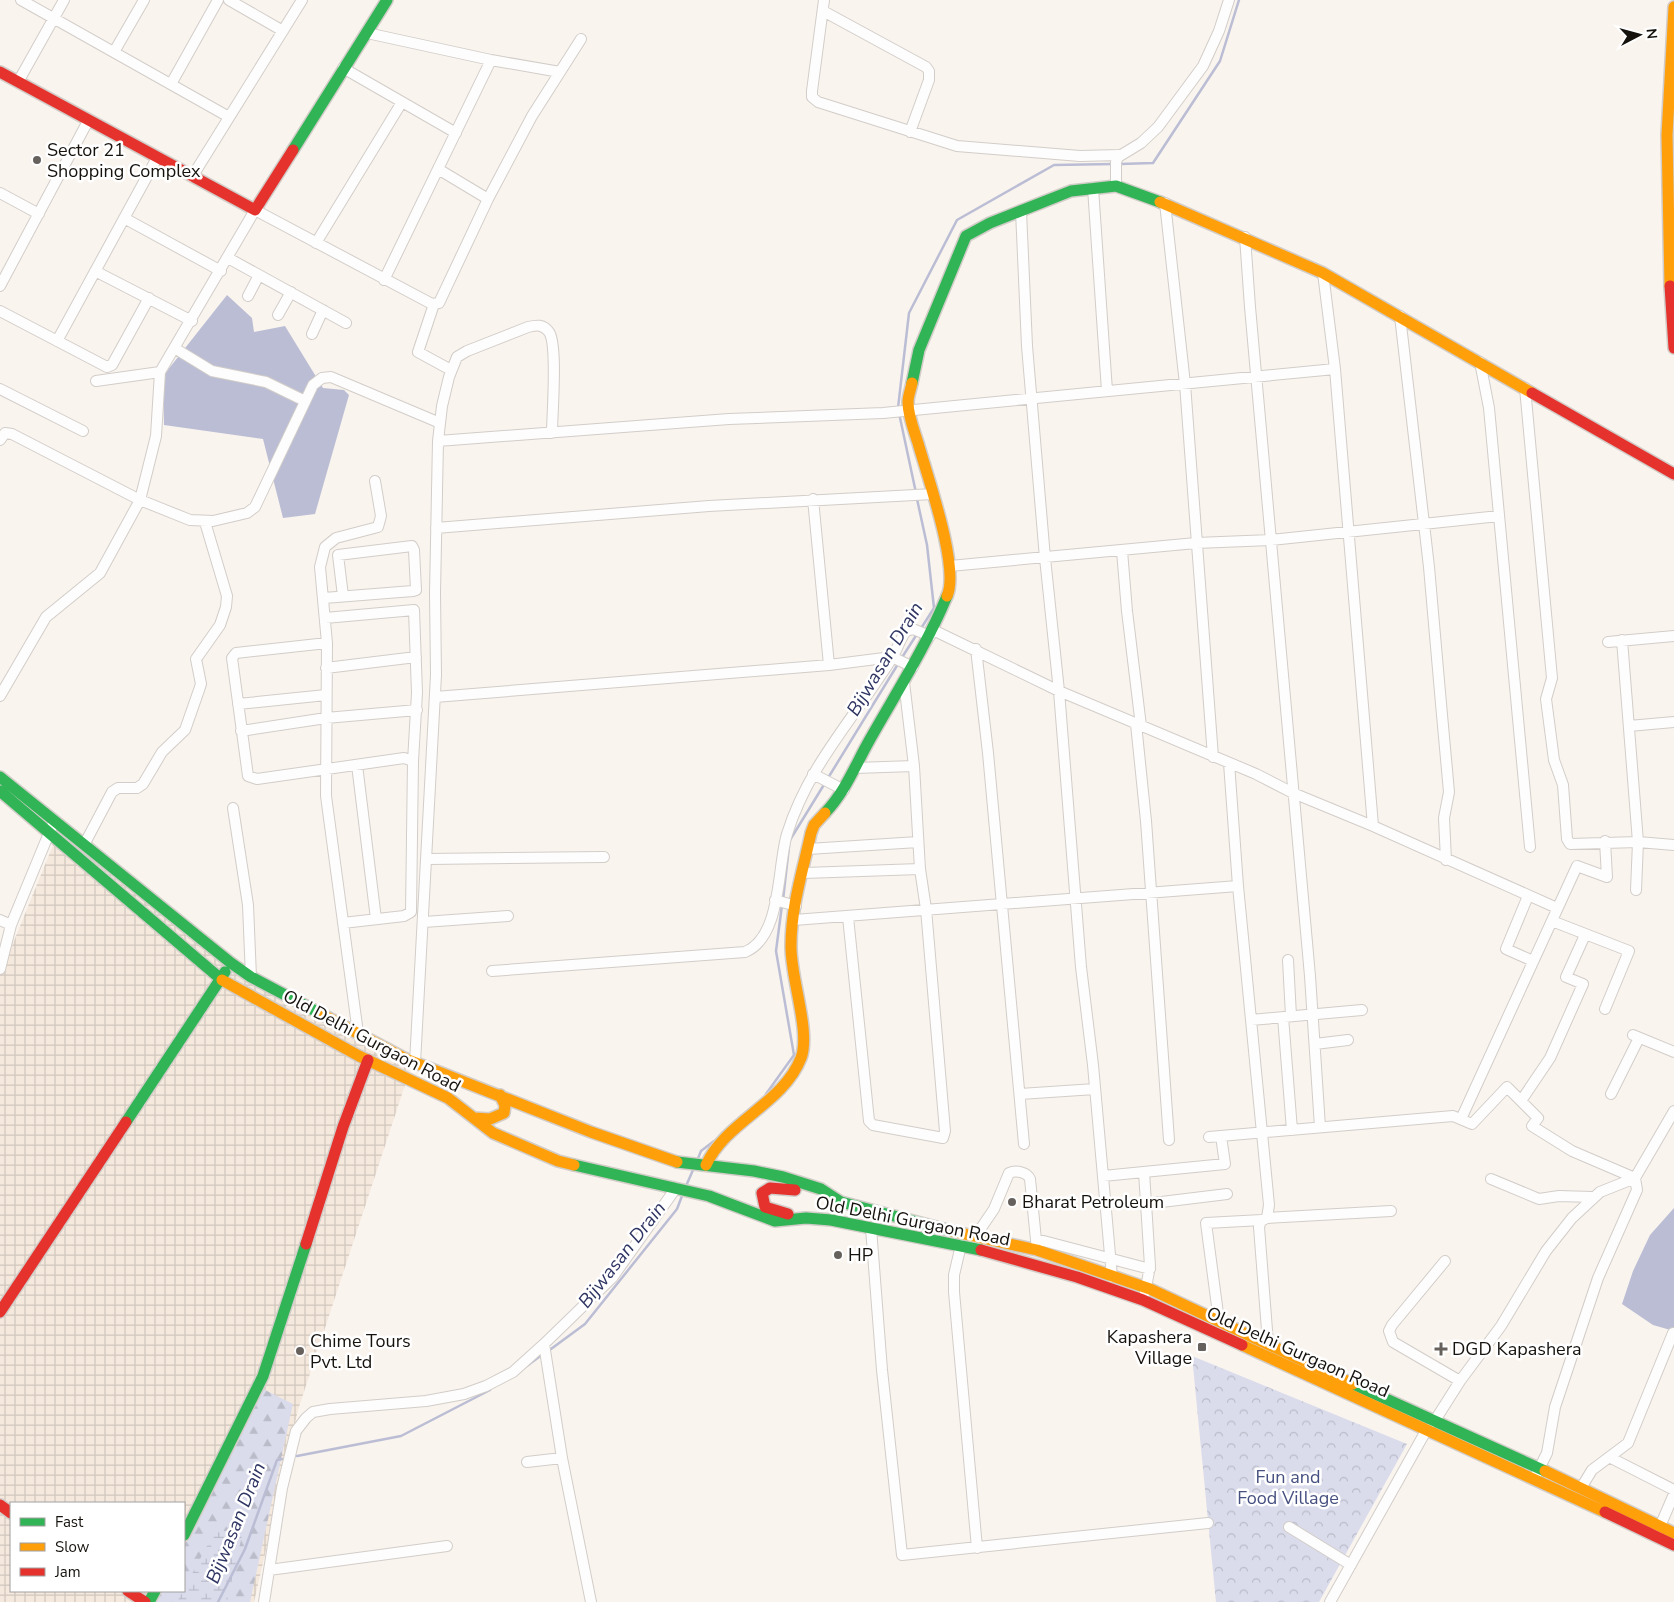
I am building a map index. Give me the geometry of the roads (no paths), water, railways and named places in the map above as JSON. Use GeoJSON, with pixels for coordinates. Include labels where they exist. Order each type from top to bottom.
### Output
{"type":"FeatureCollection","features":[{"type":"Feature","properties":{"kind":"main road"},"geometry":{"type":"LineString","coordinates":[[0,72],[256,210],[387,0]]}},
{"type":"Feature","properties":{"kind":"main road"},"geometry":{"type":"LineString","coordinates":[[1674,7],[1667,168],[1668,244],[1674,348]]}},
{"type":"Feature","properties":{"kind":"main road"},"geometry":{"type":"LineString","coordinates":[[700,1165],[714,1148],[747,1120],[774,1093],[802,1056],[804,1038],[791,960],[794,920],[785,903],[804,873],[814,825],[842,789],[855,768],[904,682],[910,665],[929,633],[950,590],[950,566],[933,494],[905,410],[915,360],[962,242],[974,231],[1071,191],[1116,184],[1246,237],[1323,273],[1674,474]]}},
{"type":"Feature","properties":{"kind":"main road","name":"Old Delhi Gurgaon Road"},"geometry":{"type":"LineString","coordinates":[[0,777],[51,827],[221,978],[364,1058],[448,1098],[493,1133],[558,1161],[731,1202],[770,1220],[789,1223],[806,1218],[871,1228],[961,1246],[1075,1275],[1143,1300],[1537,1473],[1657,1532],[1674,1533]]}},
{"type":"Feature","properties":{"kind":"main road","name":"Old Delhi Gurgaon Road"},"geometry":{"type":"LineString","coordinates":[[0,791],[51,827],[84,845],[230,964],[251,977],[415,1063],[591,1132],[680,1162],[783,1177],[821,1189],[841,1202],[975,1237],[1036,1244],[1112,1277],[1146,1288],[1268,1343],[1430,1426]]}},
{"type":"Feature","properties":{"kind":"main road"},"geometry":{"type":"LineString","coordinates":[[0,1312],[230,964]]}},
{"type":"Feature","properties":{"kind":"main road"},"geometry":{"type":"LineString","coordinates":[[185,1518],[246,1398],[259,1368],[364,1058]]}},
{"type":"Feature","properties":{"kind":"main road"},"geometry":{"type":"LineString","coordinates":[[185,1533],[263,1376],[364,1058]]}},
{"type":"Feature","properties":{"kind":"main road"},"geometry":{"type":"LineString","coordinates":[[473,1118],[497,1119],[504,1113],[505,1105],[500,1096]]}},
{"type":"Feature","properties":{"kind":"main road"},"geometry":{"type":"LineString","coordinates":[[806,1218],[774,1211],[765,1207],[762,1201],[763,1192],[769,1186],[778,1186],[841,1202]]}},
{"type":"Feature","properties":{"kind":"main road","name":"Old Delhi Gurgaon Road"},"geometry":{"type":"LineString","coordinates":[[1537,1473],[1581,1488],[1657,1532],[1674,1546]]}},
{"type":"Feature","properties":{"kind":"main road"},"geometry":{"type":"LineString","coordinates":[[130,1592],[145,1599]]}},
{"type":"Feature","properties":{"kind":"street"},"geometry":{"type":"LineString","coordinates":[[21,0],[229,117]]}},
{"type":"Feature","properties":{"kind":"street"},"geometry":{"type":"LineString","coordinates":[[18,82],[64,0]]}},
{"type":"Feature","properties":{"kind":"street"},"geometry":{"type":"LineString","coordinates":[[114,52],[144,0]]}},
{"type":"Feature","properties":{"kind":"street"},"geometry":{"type":"LineString","coordinates":[[170,84],[218,0]]}},
{"type":"Feature","properties":{"kind":"street"},"geometry":{"type":"LineString","coordinates":[[228,0],[283,31]]}},
{"type":"Feature","properties":{"kind":"street"},"geometry":{"type":"LineString","coordinates":[[192,177],[302,0]]}},
{"type":"Feature","properties":{"kind":"street"},"geometry":{"type":"LineString","coordinates":[[824,0],[812,97],[818,102],[910,132],[964,147],[993,151],[1046,151],[1080,156],[1116,157],[1141,143],[1158,127],[1203,66],[1219,31],[1228,0]]}},
{"type":"Feature","properties":{"kind":"street"},"geometry":{"type":"LineString","coordinates":[[823,12],[926,67],[929,71],[929,80],[910,132]]}},
{"type":"Feature","properties":{"kind":"street"},"geometry":{"type":"LineString","coordinates":[[367,33],[491,60],[560,72]]}},
{"type":"Feature","properties":{"kind":"street"},"geometry":{"type":"LineString","coordinates":[[451,370],[418,352],[434,304],[441,300],[488,199],[532,116],[581,39]]}},
{"type":"Feature","properties":{"kind":"street"},"geometry":{"type":"LineString","coordinates":[[384,280],[491,60]]}},
{"type":"Feature","properties":{"kind":"street"},"geometry":{"type":"LineString","coordinates":[[343,68],[456,133]]}},
{"type":"Feature","properties":{"kind":"street"},"geometry":{"type":"LineString","coordinates":[[316,243],[402,102]]}},
{"type":"Feature","properties":{"kind":"street"},"geometry":{"type":"LineString","coordinates":[[0,286],[88,121]]}},
{"type":"Feature","properties":{"kind":"street"},"geometry":{"type":"LineString","coordinates":[[1116,157],[1116,184]]}},
{"type":"Feature","properties":{"kind":"street"},"geometry":{"type":"LineString","coordinates":[[57,341],[157,158]]}},
{"type":"Feature","properties":{"kind":"street"},"geometry":{"type":"LineString","coordinates":[[438,169],[488,199]]}},
{"type":"Feature","properties":{"kind":"street"},"geometry":{"type":"LineString","coordinates":[[1093,188],[1107,391]]}},
{"type":"Feature","properties":{"kind":"street"},"geometry":{"type":"LineString","coordinates":[[0,193],[38,214]]}},
{"type":"Feature","properties":{"kind":"street"},"geometry":{"type":"LineString","coordinates":[[1165,203],[1185,384],[1213,757]]}},
{"type":"Feature","properties":{"kind":"street"},"geometry":{"type":"LineString","coordinates":[[0,696],[46,617],[100,573],[140,500],[156,436],[160,372],[176,350],[256,210],[384,280],[434,304]]}},
{"type":"Feature","properties":{"kind":"street"},"geometry":{"type":"LineString","coordinates":[[1021,211],[1028,346],[1045,558],[1059,691],[1081,967],[1095,1089],[1112,1277]]}},
{"type":"Feature","properties":{"kind":"street"},"geometry":{"type":"LineString","coordinates":[[124,218],[221,271]]}},
{"type":"Feature","properties":{"kind":"street"},"geometry":{"type":"LineString","coordinates":[[1246,237],[1250,307],[1258,376],[1313,1014],[1320,1127]]}},
{"type":"Feature","properties":{"kind":"street"},"geometry":{"type":"LineString","coordinates":[[228,258],[346,323]]}},
{"type":"Feature","properties":{"kind":"street"},"geometry":{"type":"LineString","coordinates":[[95,271],[192,321]]}},
{"type":"Feature","properties":{"kind":"street"},"geometry":{"type":"LineString","coordinates":[[1323,273],[1335,369],[1374,826]]}},
{"type":"Feature","properties":{"kind":"street"},"geometry":{"type":"LineString","coordinates":[[248,296],[259,275]]}},
{"type":"Feature","properties":{"kind":"street"},"geometry":{"type":"LineString","coordinates":[[278,315],[291,292]]}},
{"type":"Feature","properties":{"kind":"street"},"geometry":{"type":"LineString","coordinates":[[110,367],[148,298]]}},
{"type":"Feature","properties":{"kind":"street"},"geometry":{"type":"LineString","coordinates":[[312,334],[324,310]]}},
{"type":"Feature","properties":{"kind":"street"},"geometry":{"type":"LineString","coordinates":[[0,311],[105,367],[110,367]]}},
{"type":"Feature","properties":{"kind":"street"},"geometry":{"type":"LineString","coordinates":[[1400,316],[1424,524],[1448,792],[1444,818],[1446,860]]}},
{"type":"Feature","properties":{"kind":"street"},"geometry":{"type":"LineString","coordinates":[[415,1063],[428,859],[435,697],[438,441],[454,362],[462,353],[528,328],[541,325],[549,332],[552,342],[552,433]]}},
{"type":"Feature","properties":{"kind":"street"},"geometry":{"type":"LineString","coordinates":[[176,350],[212,371],[266,382],[305,401]]}},
{"type":"Feature","properties":{"kind":"street"},"geometry":{"type":"LineString","coordinates":[[1480,362],[1489,408],[1530,847]]}},
{"type":"Feature","properties":{"kind":"street"},"geometry":{"type":"LineString","coordinates":[[110,367],[115,379]]}},
{"type":"Feature","properties":{"kind":"street"},"geometry":{"type":"LineString","coordinates":[[438,441],[728,419],[883,413],[1335,369]]}},
{"type":"Feature","properties":{"kind":"street"},"geometry":{"type":"LineString","coordinates":[[96,381],[160,372]]}},
{"type":"Feature","properties":{"kind":"street"},"geometry":{"type":"LineString","coordinates":[[0,440],[5,433],[12,434],[140,500],[190,520],[205,522],[236,516],[255,507],[316,381],[331,377],[440,424]]}},
{"type":"Feature","properties":{"kind":"street"},"geometry":{"type":"LineString","coordinates":[[0,388],[82,431]]}},
{"type":"Feature","properties":{"kind":"street"},"geometry":{"type":"LineString","coordinates":[[1525,388],[1552,678],[1546,699],[1554,760],[1563,785],[1567,839],[1570,844],[1605,841],[1674,845]]}},
{"type":"Feature","properties":{"kind":"street"},"geometry":{"type":"LineString","coordinates":[[358,1032],[326,796],[327,643],[320,567],[325,547],[344,534],[373,529],[380,522],[375,480]]}},
{"type":"Feature","properties":{"kind":"street"},"geometry":{"type":"LineString","coordinates":[[436,528],[813,499],[933,494]]}},
{"type":"Feature","properties":{"kind":"street"},"geometry":{"type":"LineString","coordinates":[[813,499],[829,665]]}},
{"type":"Feature","properties":{"kind":"street"},"geometry":{"type":"LineString","coordinates":[[950,566],[1196,543],[1271,540],[1499,516]]}},
{"type":"Feature","properties":{"kind":"street"},"geometry":{"type":"LineString","coordinates":[[84,845],[114,790],[122,787],[136,788],[144,784],[162,752],[183,733],[187,726],[200,687],[196,659],[216,632],[226,607],[225,585],[205,522]]}},
{"type":"Feature","properties":{"kind":"street"},"geometry":{"type":"LineString","coordinates":[[324,598],[416,590],[414,550],[412,546],[338,555],[344,596]]}},
{"type":"Feature","properties":{"kind":"street"},"geometry":{"type":"LineString","coordinates":[[1122,551],[1139,725],[1150,893],[1164,1048],[1163,1064],[1169,1140]]}},
{"type":"Feature","properties":{"kind":"street"},"geometry":{"type":"LineString","coordinates":[[326,618],[414,610],[417,710],[413,762],[411,912],[404,916],[343,923]]}},
{"type":"Feature","properties":{"kind":"street"},"geometry":{"type":"LineString","coordinates":[[492,971],[745,952],[758,945],[785,903],[787,834],[815,775],[894,658],[906,631],[912,629],[976,649],[1059,691],[1293,793],[1374,826],[1446,860],[1557,908]]}},
{"type":"Feature","properties":{"kind":"street"},"geometry":{"type":"LineString","coordinates":[[1608,642],[1674,636]]}},
{"type":"Feature","properties":{"kind":"street"},"geometry":{"type":"LineString","coordinates":[[1622,640],[1638,842],[1636,890]]}},
{"type":"Feature","properties":{"kind":"street"},"geometry":{"type":"LineString","coordinates":[[327,643],[233,653],[232,658],[246,772],[252,778],[326,770],[404,758],[413,762]]}},
{"type":"Feature","properties":{"kind":"street"},"geometry":{"type":"LineString","coordinates":[[976,649],[1024,1144]]}},
{"type":"Feature","properties":{"kind":"street"},"geometry":{"type":"LineString","coordinates":[[326,668],[416,657]]}},
{"type":"Feature","properties":{"kind":"street"},"geometry":{"type":"LineString","coordinates":[[435,697],[894,658],[910,665]]}},
{"type":"Feature","properties":{"kind":"street"},"geometry":{"type":"LineString","coordinates":[[848,916],[869,1121],[873,1125],[940,1139],[945,1136],[945,1131],[926,909],[920,869],[914,766],[904,682]]}},
{"type":"Feature","properties":{"kind":"street"},"geometry":{"type":"LineString","coordinates":[[238,704],[326,695]]}},
{"type":"Feature","properties":{"kind":"street"},"geometry":{"type":"LineString","coordinates":[[241,731],[326,718],[417,710]]}},
{"type":"Feature","properties":{"kind":"street"},"geometry":{"type":"LineString","coordinates":[[1629,726],[1674,722]]}},
{"type":"Feature","properties":{"kind":"street"},"geometry":{"type":"LineString","coordinates":[[1230,764],[1238,886],[1269,1205],[1265,1219],[1260,1227],[1268,1343]]}},
{"type":"Feature","properties":{"kind":"street"},"geometry":{"type":"LineString","coordinates":[[357,765],[376,920]]}},
{"type":"Feature","properties":{"kind":"street"},"geometry":{"type":"LineString","coordinates":[[855,768],[914,766]]}},
{"type":"Feature","properties":{"kind":"street"},"geometry":{"type":"LineString","coordinates":[[815,775],[842,789]]}},
{"type":"Feature","properties":{"kind":"street"},"geometry":{"type":"LineString","coordinates":[[233,808],[248,905],[251,977]]}},
{"type":"Feature","properties":{"kind":"street"},"geometry":{"type":"LineString","coordinates":[[0,968],[11,925],[51,827]]}},
{"type":"Feature","properties":{"kind":"street"},"geometry":{"type":"LineString","coordinates":[[1461,1119],[1577,866],[1607,877],[1605,841]]}},
{"type":"Feature","properties":{"kind":"street"},"geometry":{"type":"LineString","coordinates":[[808,848],[918,842]]}},
{"type":"Feature","properties":{"kind":"street"},"geometry":{"type":"LineString","coordinates":[[428,859],[604,857]]}},
{"type":"Feature","properties":{"kind":"street"},"geometry":{"type":"LineString","coordinates":[[804,873],[920,869]]}},
{"type":"Feature","properties":{"kind":"street"},"geometry":{"type":"LineString","coordinates":[[794,920],[1238,886]]}},
{"type":"Feature","properties":{"kind":"street"},"geometry":{"type":"LineString","coordinates":[[1528,896],[1506,949],[1533,961]]}},
{"type":"Feature","properties":{"kind":"street"},"geometry":{"type":"LineString","coordinates":[[424,922],[508,916]]}},
{"type":"Feature","properties":{"kind":"street"},"geometry":{"type":"LineString","coordinates":[[0,920],[11,925]]}},
{"type":"Feature","properties":{"kind":"street"},"geometry":{"type":"LineString","coordinates":[[1552,921],[1629,951],[1605,1009]]}},
{"type":"Feature","properties":{"kind":"street"},"geometry":{"type":"LineString","coordinates":[[1521,1101],[1550,1058],[1583,984],[1566,977],[1585,935]]}},
{"type":"Feature","properties":{"kind":"street"},"geometry":{"type":"LineString","coordinates":[[1288,960],[1287,1016],[1292,1130]]}},
{"type":"Feature","properties":{"kind":"street"},"geometry":{"type":"LineString","coordinates":[[1251,1020],[1362,1010]]}},
{"type":"Feature","properties":{"kind":"street"},"geometry":{"type":"LineString","coordinates":[[1611,1094],[1636,1036],[1674,1052]]}},
{"type":"Feature","properties":{"kind":"street"},"geometry":{"type":"LineString","coordinates":[[1315,1044],[1348,1040]]}},
{"type":"Feature","properties":{"kind":"street"},"geometry":{"type":"LineString","coordinates":[[1208,1137],[1452,1116],[1470,1124],[1474,1123],[1507,1087],[1538,1118],[1532,1126],[1572,1152],[1635,1178]]}},
{"type":"Feature","properties":{"kind":"street"},"geometry":{"type":"LineString","coordinates":[[1020,1094],[1095,1089]]}},
{"type":"Feature","properties":{"kind":"street"},"geometry":{"type":"LineString","coordinates":[[1330,1602],[1430,1426],[1460,1381],[1501,1326],[1546,1251],[1577,1212],[1592,1197],[1610,1187],[1635,1178],[1673,1116]]}},
{"type":"Feature","properties":{"kind":"street"},"geometry":{"type":"LineString","coordinates":[[1103,1176],[1224,1164],[1221,1136]]}},
{"type":"Feature","properties":{"kind":"street"},"geometry":{"type":"LineString","coordinates":[[975,1237],[994,1209],[1010,1173],[1014,1171],[1026,1174],[1030,1179],[1036,1244],[1110,1258],[1150,1269]]}},
{"type":"Feature","properties":{"kind":"street"},"geometry":{"type":"LineString","coordinates":[[1143,1300],[1150,1269],[1144,1172]]}},
{"type":"Feature","properties":{"kind":"street"},"geometry":{"type":"LineString","coordinates":[[1537,1473],[1549,1444],[1555,1407],[1601,1271],[1637,1190],[1635,1178]]}},
{"type":"Feature","properties":{"kind":"street"},"geometry":{"type":"LineString","coordinates":[[1491,1179],[1539,1199],[1559,1196],[1592,1197]]}},
{"type":"Feature","properties":{"kind":"street"},"geometry":{"type":"LineString","coordinates":[[264,1602],[282,1488],[296,1431],[306,1418],[314,1412],[330,1409],[426,1401],[464,1394],[486,1386],[513,1372],[612,1278],[683,1190]]}},
{"type":"Feature","properties":{"kind":"street"},"geometry":{"type":"LineString","coordinates":[[1145,1204],[1227,1194]]}},
{"type":"Feature","properties":{"kind":"street"},"geometry":{"type":"LineString","coordinates":[[1220,1321],[1206,1223],[1391,1211]]}},
{"type":"Feature","properties":{"kind":"street"},"geometry":{"type":"LineString","coordinates":[[871,1228],[900,1551],[902,1555],[1208,1523]]}},
{"type":"Feature","properties":{"kind":"street"},"geometry":{"type":"LineString","coordinates":[[961,1246],[954,1275],[954,1292],[977,1548]]}},
{"type":"Feature","properties":{"kind":"street"},"geometry":{"type":"LineString","coordinates":[[1444,1261],[1392,1325],[1390,1336],[1393,1342],[1460,1381]]}},
{"type":"Feature","properties":{"kind":"street"},"geometry":{"type":"LineString","coordinates":[[1581,1488],[1592,1470],[1611,1458],[1628,1443],[1673,1333]]}},
{"type":"Feature","properties":{"kind":"street"},"geometry":{"type":"LineString","coordinates":[[544,1344],[562,1458],[591,1602]]}},
{"type":"Feature","properties":{"kind":"street"},"geometry":{"type":"LineString","coordinates":[[527,1462],[562,1458]]}},
{"type":"Feature","properties":{"kind":"street"},"geometry":{"type":"LineString","coordinates":[[1611,1458],[1674,1490]]}},
{"type":"Feature","properties":{"kind":"street"},"geometry":{"type":"LineString","coordinates":[[1657,1532],[1674,1494]]}},
{"type":"Feature","properties":{"kind":"street"},"geometry":{"type":"LineString","coordinates":[[1289,1527],[1351,1565]]}},
{"type":"Feature","properties":{"kind":"street"},"geometry":{"type":"LineString","coordinates":[[269,1570],[447,1546]]}},
{"type":"Feature","properties":{"kind":"waterway","name":"Bijwasan Drain"},"geometry":{"type":"LineString","coordinates":[[1120,164],[1153,163],[1220,61],[1239,0]]}},
{"type":"Feature","properties":{"kind":"waterway","name":"Bijwasan Drain"},"geometry":{"type":"LineString","coordinates":[[898,408],[909,313],[957,220],[1054,165],[1114,164]]}},
{"type":"Feature","properties":{"kind":"waterway","name":"Bijwasan Drain"},"geometry":{"type":"LineString","coordinates":[[899,413],[916,493]]}},
{"type":"Feature","properties":{"kind":"waterway","name":"Bijwasan Drain"},"geometry":{"type":"LineString","coordinates":[[917,499],[927,545],[934,608],[920,630]]}},
{"type":"Feature","properties":{"kind":"waterway","name":"Bijwasan Drain"},"geometry":{"type":"LineString","coordinates":[[901,659],[917,634]]}},
{"type":"Feature","properties":{"kind":"waterway","name":"Bijwasan Drain"},"geometry":{"type":"LineString","coordinates":[[828,778],[898,664]]}},
{"type":"Feature","properties":{"kind":"waterway","name":"Bijwasan Drain"},"geometry":{"type":"LineString","coordinates":[[790,840],[825,783]]}},
{"type":"Feature","properties":{"kind":"waterway","name":"Bijwasan Drain"},"geometry":{"type":"LineString","coordinates":[[783,900],[789,846]]}},
{"type":"Feature","properties":{"kind":"waterway","name":"Bijwasan Drain"},"geometry":{"type":"LineString","coordinates":[[766,1094],[794,1055],[776,951],[782,905]]}},
{"type":"Feature","properties":{"kind":"waterway","name":"Bijwasan Drain"},"geometry":{"type":"LineString","coordinates":[[697,1161],[701,1151],[714,1141]]}},
{"type":"Feature","properties":{"kind":"waterway","name":"Bijwasan Drain"},"geometry":{"type":"LineString","coordinates":[[686,1186],[693,1170]]}},
{"type":"Feature","properties":{"kind":"waterway","name":"Bijwasan Drain"},"geometry":{"type":"LineString","coordinates":[[551,1349],[585,1324],[677,1209],[682,1196]]}},
{"type":"Feature","properties":{"kind":"waterway","name":"Bijwasan Drain"},"geometry":{"type":"LineString","coordinates":[[524,1368],[539,1357]]}},
{"type":"Feature","properties":{"kind":"waterway","name":"Bijwasan Drain"},"geometry":{"type":"LineString","coordinates":[[297,1456],[401,1436],[490,1390]]}},
{"type":"Feature","properties":{"kind":"waterway","name":"Bijwasan Drain"},"geometry":{"type":"LineString","coordinates":[[218,1602],[245,1549],[277,1460],[283,1459]]}},
{"type":"Feature","properties":{"kind":"place","name":"Sector 21 Shopping Complex"},"geometry":{"type":"Point","coordinates":[37,160]}},
{"type":"Feature","properties":{"kind":"place","name":"Bharat Petroleum"},"geometry":{"type":"Point","coordinates":[1012,1202]}},
{"type":"Feature","properties":{"kind":"place","name":"HP"},"geometry":{"type":"Point","coordinates":[838,1255]}},
{"type":"Feature","properties":{"kind":"place","name":"Kapashera Village"},"geometry":{"type":"Point","coordinates":[1202,1347]}},
{"type":"Feature","properties":{"kind":"place","name":"DGD Kapashera"},"geometry":{"type":"Point","coordinates":[1441,1349]}},
{"type":"Feature","properties":{"kind":"place","name":"Chime Tours Pvt. Ltd"},"geometry":{"type":"Point","coordinates":[300,1351]}},
{"type":"Feature","properties":{"kind":"park label","name":"Fun and Food Village"},"geometry":{"type":"Point","coordinates":[1288,1487]}}]}
